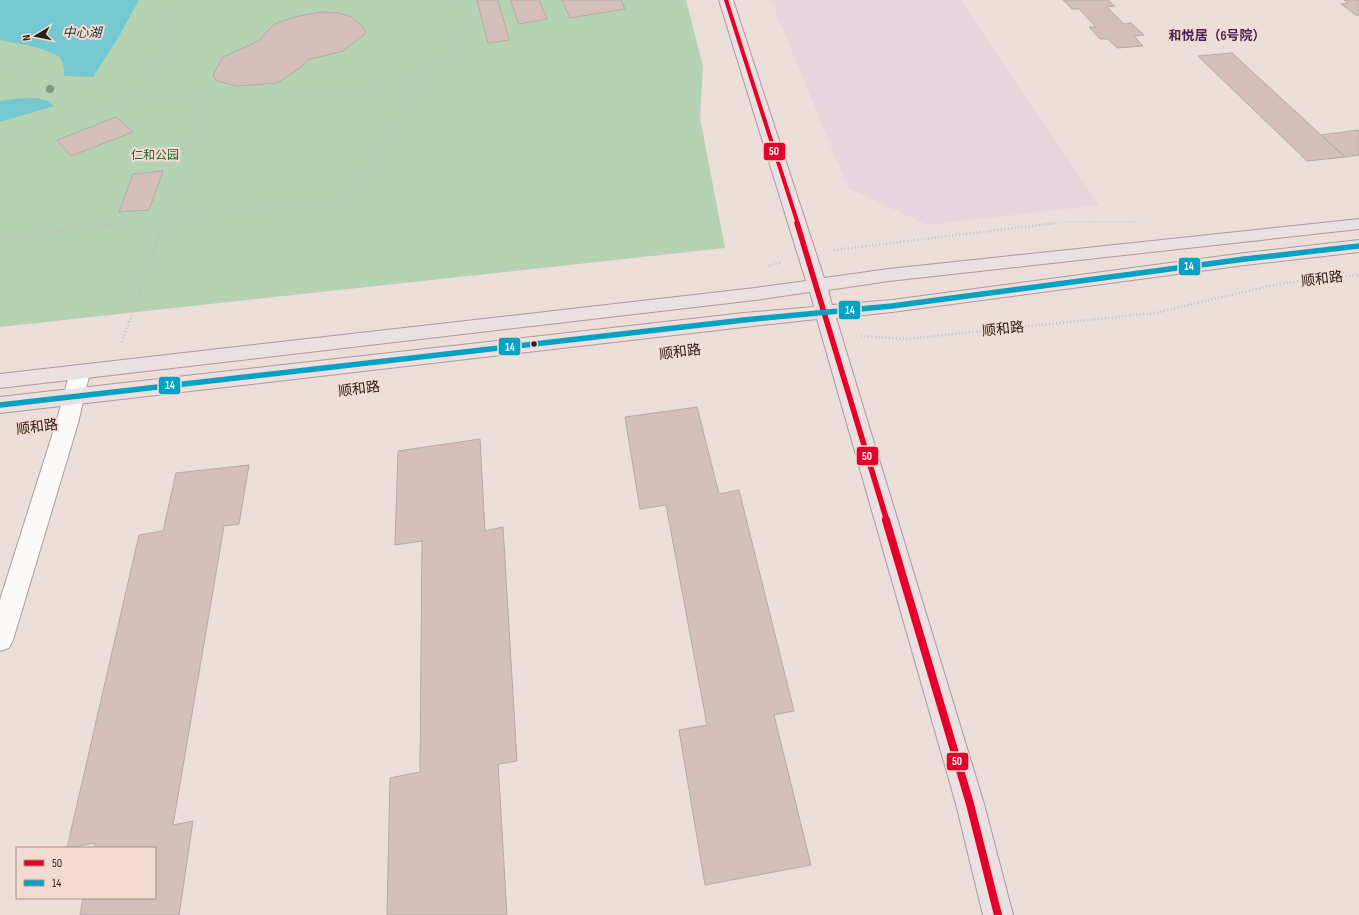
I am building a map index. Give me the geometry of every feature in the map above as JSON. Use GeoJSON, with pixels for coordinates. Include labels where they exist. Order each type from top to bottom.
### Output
{"type":"FeatureCollection","features":[{"type":"Feature","properties":{"kind":"main road"},"geometry":{"type":"LineString","coordinates":[[726,0],[817,285],[970,804],[998,915]]}},
{"type":"Feature","properties":{"kind":"main road"},"geometry":{"type":"LineString","coordinates":[[0,381],[817,285],[889,275],[1359,224]]}},
{"type":"Feature","properties":{"kind":"main road","name":"顺和路"},"geometry":{"type":"LineString","coordinates":[[0,405],[824,312],[892,306],[1246,259],[1359,246]]}},
{"type":"Feature","properties":{"kind":"street"},"geometry":{"type":"LineString","coordinates":[[0,640],[67,423],[72,397],[80,372]]}},
{"type":"Feature","properties":{"kind":"path"},"geometry":{"type":"LineString","coordinates":[[127,104],[156,77],[161,56],[160,25],[184,0]]}},
{"type":"Feature","properties":{"kind":"path"},"geometry":{"type":"LineString","coordinates":[[0,141],[55,122],[119,104],[245,93],[316,94],[359,91],[405,81],[430,70],[455,51],[468,34],[466,11],[455,0]]}},
{"type":"Feature","properties":{"kind":"path"},"geometry":{"type":"LineString","coordinates":[[0,66],[128,94],[127,104]]}},
{"type":"Feature","properties":{"kind":"path"},"geometry":{"type":"LineString","coordinates":[[0,237],[164,218],[353,199],[430,70]]}},
{"type":"Feature","properties":{"kind":"path"},"geometry":{"type":"LineString","coordinates":[[113,368],[206,97]]}},
{"type":"Feature","properties":{"kind":"path","name":"顺和路"},"geometry":{"type":"LineString","coordinates":[[831,334],[905,338],[1155,313],[1278,284],[1359,275]]}},
{"type":"Feature","properties":{"kind":"shaded area"},"geometry":{"type":"Polygon","coordinates":[[[771,0],[961,0],[1099,205],[927,225],[848,188],[771,0]]]}},
{"type":"Feature","properties":{"kind":"green space","name":"仁和公园"},"geometry":{"type":"Polygon","coordinates":[[[0,0],[686,0],[703,66],[700,118],[725,248],[0,327],[0,0]]]}},
{"type":"Feature","properties":{"kind":"water","name":"中心湖"},"geometry":{"type":"Polygon","coordinates":[[[0,0],[139,0],[119,36],[93,77],[64,76],[62,62],[56,54],[23,44],[0,40],[0,0]]]}},
{"type":"Feature","properties":{"kind":"water"},"geometry":{"type":"Polygon","coordinates":[[[36,98],[49,101],[54,106],[0,122],[0,101],[36,98]]]}},
{"type":"Feature","properties":{"kind":"building"},"geometry":{"type":"Polygon","coordinates":[[[477,0],[498,0],[509,40],[488,43],[477,0]]]}},
{"type":"Feature","properties":{"kind":"building"},"geometry":{"type":"Polygon","coordinates":[[[510,0],[539,0],[547,19],[519,24],[510,0]]]}},
{"type":"Feature","properties":{"kind":"building"},"geometry":{"type":"Polygon","coordinates":[[[562,0],[621,0],[625,9],[570,18],[562,0]]]}},
{"type":"Feature","properties":{"kind":"building"},"geometry":{"type":"Polygon","coordinates":[[[1063,0],[1108,0],[1115,6],[1107,7],[1124,24],[1131,23],[1144,35],[1134,36],[1143,46],[1117,48],[1108,39],[1100,39],[1089,27],[1096,27],[1079,9],[1072,9],[1063,0]]]}},
{"type":"Feature","properties":{"kind":"building"},"geometry":{"type":"Polygon","coordinates":[[[1344,0],[1359,0],[1359,15],[1356,15],[1341,4],[1348,3],[1344,0]]]}},
{"type":"Feature","properties":{"kind":"building"},"geometry":{"type":"Polygon","coordinates":[[[322,12],[339,13],[352,17],[363,27],[366,33],[343,51],[307,60],[300,68],[277,83],[237,86],[217,81],[213,75],[223,57],[259,41],[271,27],[279,22],[299,16],[322,12]]]}},
{"type":"Feature","properties":{"kind":"building"},"geometry":{"type":"Polygon","coordinates":[[[1232,53],[1345,157],[1307,161],[1198,56],[1232,53]]]}},
{"type":"Feature","properties":{"kind":"building"},"geometry":{"type":"Polygon","coordinates":[[[116,117],[133,132],[71,156],[57,140],[116,117]]]}},
{"type":"Feature","properties":{"kind":"building"},"geometry":{"type":"Polygon","coordinates":[[[1359,130],[1359,155],[1345,157],[1321,135],[1359,130]]]}},
{"type":"Feature","properties":{"kind":"building"},"geometry":{"type":"Polygon","coordinates":[[[163,171],[149,210],[119,212],[133,174],[163,171]]]}},
{"type":"Feature","properties":{"kind":"building"},"geometry":{"type":"Polygon","coordinates":[[[697,407],[719,494],[739,490],[794,711],[774,715],[811,865],[705,885],[679,730],[707,725],[666,505],[640,509],[625,417],[697,407]]]}},
{"type":"Feature","properties":{"kind":"building"},"geometry":{"type":"Polygon","coordinates":[[[480,439],[485,531],[503,527],[517,761],[498,764],[507,915],[387,915],[390,778],[420,772],[422,541],[395,545],[398,451],[480,439]]]}},
{"type":"Feature","properties":{"kind":"building"},"geometry":{"type":"Polygon","coordinates":[[[249,465],[239,524],[224,526],[173,825],[193,821],[179,915],[80,915],[83,899],[156,899],[156,847],[94,847],[95,843],[67,847],[139,535],[163,531],[176,473],[249,465]]]}},
{"type":"Feature","properties":{"kind":"transit line","name":"50"},"geometry":{"type":"LineString","coordinates":[[726,0],[817,285],[970,804],[998,915]]}},
{"type":"Feature","properties":{"kind":"transit line","name":"14"},"geometry":{"type":"LineString","coordinates":[[0,405],[744,320],[892,306],[1245,259],[1359,246]]}},
{"type":"Feature","properties":{"kind":"district","name":"和悦居（6号院）"},"geometry":{"type":"Point","coordinates":[1217,36]}}]}
